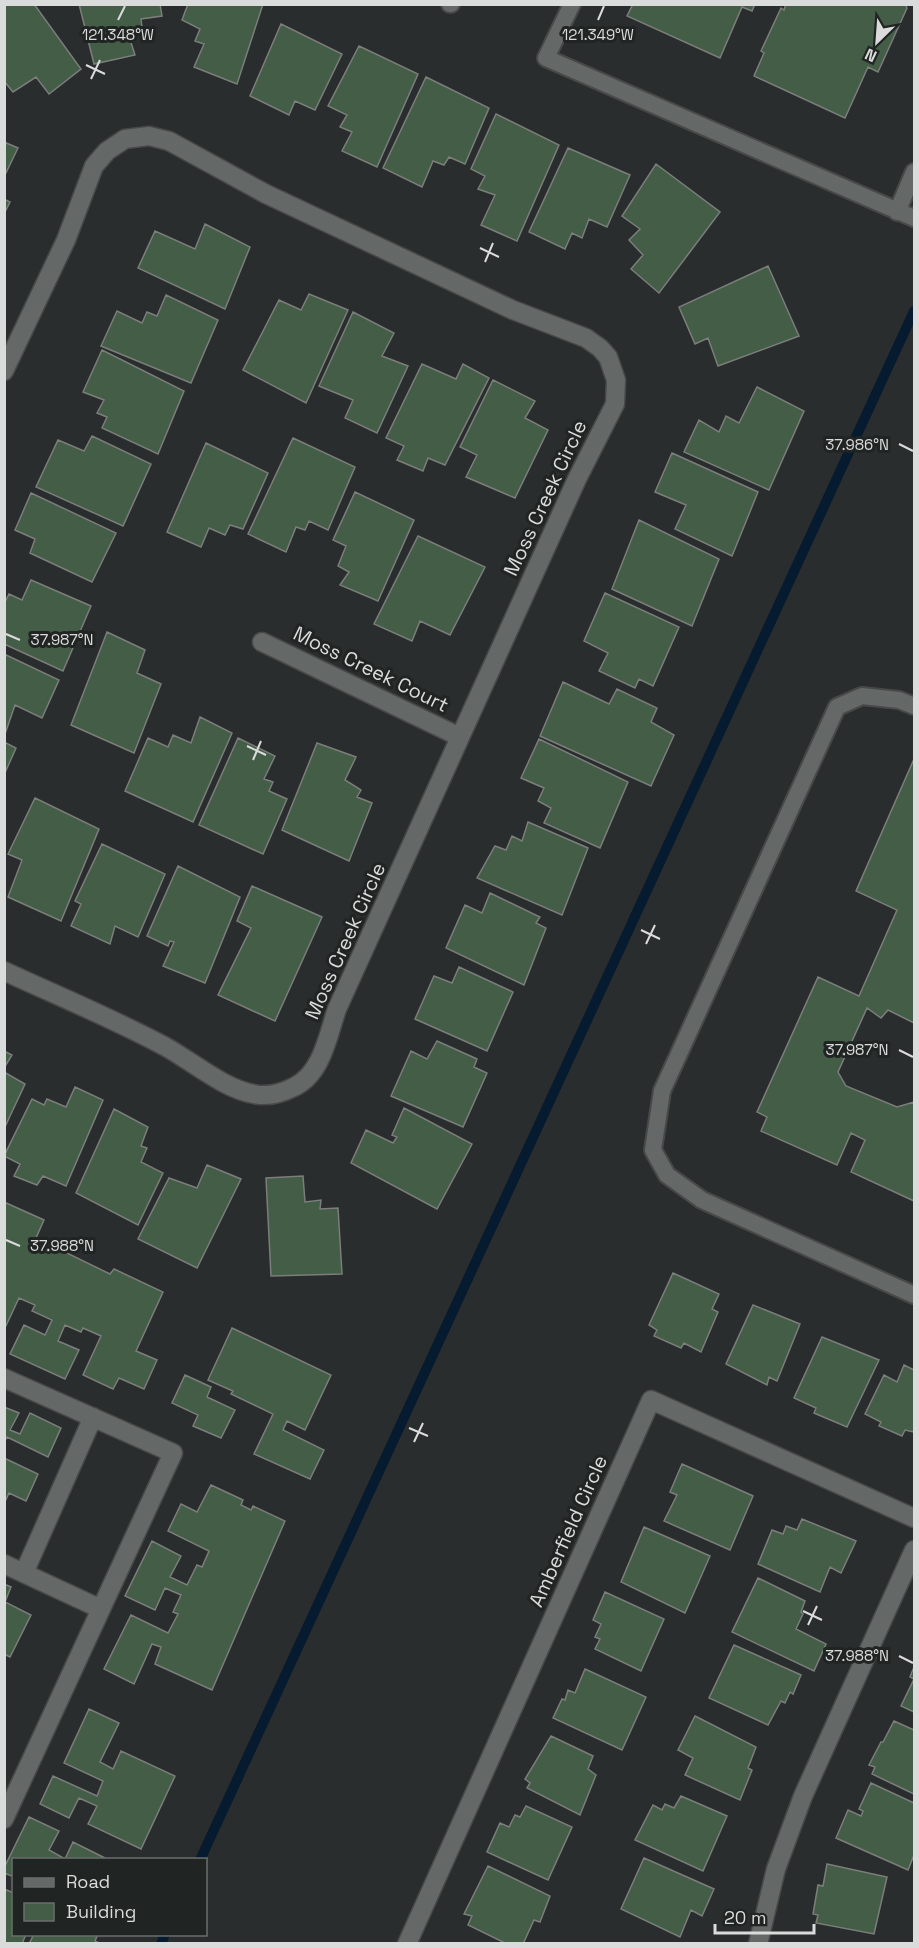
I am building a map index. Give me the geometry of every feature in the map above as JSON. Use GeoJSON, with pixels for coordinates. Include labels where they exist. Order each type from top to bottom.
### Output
{"type":"FeatureCollection","features":[{"type":"Feature","properties":{"kind":"street","name":"Moss Creek Circle"},"geometry":{"type":"LineString","coordinates":[[4,371],[66,240],[94,166],[107,151],[125,139],[150,136],[169,141],[266,194],[513,310],[586,338],[608,357],[616,380],[615,404],[577,479],[337,1009],[313,1072],[297,1086],[277,1094],[256,1095],[236,1089],[165,1047],[4,971]]}},
{"type":"Feature","properties":{"kind":"street","name":"Moss Creek Court"},"geometry":{"type":"LineString","coordinates":[[262,642],[460,737]]}},
{"type":"Feature","properties":{"kind":"street"},"geometry":{"type":"LineString","coordinates":[[4,1378],[173,1453],[4,1819]]}},
{"type":"Feature","properties":{"kind":"street","name":"Amberfield Circle"},"geometry":{"type":"LineString","coordinates":[[407,1944],[651,1400],[915,1518]]}},
{"type":"Feature","properties":{"kind":"street"},"geometry":{"type":"LineString","coordinates":[[24,1573],[93,1417]]}},
{"type":"Feature","properties":{"kind":"street"},"geometry":{"type":"LineString","coordinates":[[758,1944],[776,1869],[803,1796],[915,1550]]}},
{"type":"Feature","properties":{"kind":"street"},"geometry":{"type":"LineString","coordinates":[[4,1564],[101,1609]]}},
{"type":"Feature","properties":{"kind":"lane"},"geometry":{"type":"LineString","coordinates":[[572,4],[546,58],[915,218]]}},
{"type":"Feature","properties":{"kind":"lane"},"geometry":{"type":"LineString","coordinates":[[897,212],[915,172]]}},
{"type":"Feature","properties":{"kind":"lane"},"geometry":{"type":"LineString","coordinates":[[915,706],[899,700],[862,696],[837,707],[662,1091],[653,1150],[667,1174],[702,1200],[915,1294]]}},
{"type":"Feature","properties":{"kind":"building"},"geometry":{"type":"Polygon","coordinates":[[[6,4],[34,4],[81,69],[49,94],[36,77],[13,92],[4,81],[4,6],[6,4]]]}},
{"type":"Feature","properties":{"kind":"building"},"geometry":{"type":"Polygon","coordinates":[[[79,4],[160,4],[162,16],[141,19],[142,27],[127,30],[135,55],[94,64],[79,4]]]}},
{"type":"Feature","properties":{"kind":"building"},"geometry":{"type":"Polygon","coordinates":[[[188,4],[263,4],[237,84],[194,67],[204,44],[195,41],[200,29],[182,20],[188,4]]]}},
{"type":"Feature","properties":{"kind":"building"},"geometry":{"type":"Polygon","coordinates":[[[633,4],[755,4],[752,11],[742,7],[720,58],[627,16],[633,4]]]}},
{"type":"Feature","properties":{"kind":"building"},"geometry":{"type":"Polygon","coordinates":[[[786,4],[905,4],[907,8],[878,72],[868,67],[845,118],[754,76],[764,53],[761,51],[781,8],[784,10],[786,4]]]}},
{"type":"Feature","properties":{"kind":"building"},"geometry":{"type":"Polygon","coordinates":[[[281,24],[342,54],[315,110],[295,101],[289,115],[250,96],[281,24]]]}},
{"type":"Feature","properties":{"kind":"building"},"geometry":{"type":"Polygon","coordinates":[[[359,46],[418,74],[377,167],[342,151],[352,132],[340,127],[347,115],[328,106],[359,46]]]}},
{"type":"Feature","properties":{"kind":"building"},"geometry":{"type":"Polygon","coordinates":[[[426,77],[489,108],[465,164],[449,157],[444,165],[433,161],[422,187],[383,168],[426,77]]]}},
{"type":"Feature","properties":{"kind":"building"},"geometry":{"type":"Polygon","coordinates":[[[496,114],[559,145],[517,241],[481,225],[495,195],[478,189],[485,176],[471,169],[496,114]]]}},
{"type":"Feature","properties":{"kind":"building"},"geometry":{"type":"Polygon","coordinates":[[[4,142],[18,148],[4,177],[4,142]]]}},
{"type":"Feature","properties":{"kind":"building"},"geometry":{"type":"Polygon","coordinates":[[[568,148],[630,175],[607,227],[589,219],[582,238],[572,233],[565,249],[529,232],[568,148]]]}},
{"type":"Feature","properties":{"kind":"building"},"geometry":{"type":"Polygon","coordinates":[[[656,164],[720,212],[659,293],[631,269],[643,255],[629,240],[640,229],[622,216],[656,164]]]}},
{"type":"Feature","properties":{"kind":"building"},"geometry":{"type":"Polygon","coordinates":[[[4,199],[10,202],[4,214],[4,199]]]}},
{"type":"Feature","properties":{"kind":"building"},"geometry":{"type":"Polygon","coordinates":[[[205,224],[250,247],[225,309],[138,268],[155,231],[195,249],[205,224]]]}},
{"type":"Feature","properties":{"kind":"building"},"geometry":{"type":"Polygon","coordinates":[[[768,266],[799,336],[718,366],[708,338],[695,344],[679,307],[768,266]]]}},
{"type":"Feature","properties":{"kind":"building"},"geometry":{"type":"Polygon","coordinates":[[[309,294],[348,310],[306,403],[243,370],[279,300],[301,310],[309,294]]]}},
{"type":"Feature","properties":{"kind":"building"},"geometry":{"type":"Polygon","coordinates":[[[166,295],[218,320],[191,383],[101,346],[117,311],[142,323],[147,312],[157,316],[166,295]]]}},
{"type":"Feature","properties":{"kind":"building"},"geometry":{"type":"Polygon","coordinates":[[[353,312],[394,333],[382,356],[408,366],[377,433],[345,418],[353,400],[319,386],[353,312]]]}},
{"type":"Feature","properties":{"kind":"building"},"geometry":{"type":"Polygon","coordinates":[[[102,350],[184,391],[158,454],[102,428],[107,417],[97,413],[104,400],[83,392],[102,350]]]}},
{"type":"Feature","properties":{"kind":"building"},"geometry":{"type":"Polygon","coordinates":[[[422,364],[456,379],[463,364],[489,378],[445,465],[428,458],[423,471],[397,460],[404,446],[386,438],[422,364]]]}},
{"type":"Feature","properties":{"kind":"building"},"geometry":{"type":"Polygon","coordinates":[[[493,380],[535,401],[525,418],[548,430],[515,498],[466,477],[477,455],[460,447],[493,380]]]}},
{"type":"Feature","properties":{"kind":"building"},"geometry":{"type":"Polygon","coordinates":[[[757,387],[804,411],[769,490],[684,452],[699,420],[719,432],[726,416],[739,423],[757,387]]]}},
{"type":"Feature","properties":{"kind":"building"},"geometry":{"type":"Polygon","coordinates":[[[92,436],[151,464],[123,526],[36,487],[58,440],[84,451],[92,436]]]}},
{"type":"Feature","properties":{"kind":"building"},"geometry":{"type":"Polygon","coordinates":[[[293,438],[355,467],[328,530],[309,521],[305,530],[296,527],[286,552],[248,534],[293,438]]]}},
{"type":"Feature","properties":{"kind":"building"},"geometry":{"type":"Polygon","coordinates":[[[206,443],[268,473],[243,529],[230,525],[225,535],[209,528],[201,547],[167,532],[206,443]]]}},
{"type":"Feature","properties":{"kind":"building"},"geometry":{"type":"Polygon","coordinates":[[[672,453],[758,492],[732,556],[675,529],[686,505],[655,492],[672,453]]]}},
{"type":"Feature","properties":{"kind":"building"},"geometry":{"type":"Polygon","coordinates":[[[355,492],[414,520],[378,601],[340,585],[349,572],[338,566],[346,546],[333,540],[355,492]]]}},
{"type":"Feature","properties":{"kind":"building"},"geometry":{"type":"Polygon","coordinates":[[[31,493],[116,533],[92,582],[30,553],[35,539],[15,530],[31,493]]]}},
{"type":"Feature","properties":{"kind":"building"},"geometry":{"type":"Polygon","coordinates":[[[639,520],[719,559],[692,626],[612,589],[639,520]]]}},
{"type":"Feature","properties":{"kind":"building"},"geometry":{"type":"Polygon","coordinates":[[[418,536],[485,567],[450,635],[420,621],[412,641],[374,624],[418,536]]]}},
{"type":"Feature","properties":{"kind":"building"},"geometry":{"type":"Polygon","coordinates":[[[31,580],[91,606],[63,671],[4,644],[4,600],[9,594],[22,600],[31,580]]]}},
{"type":"Feature","properties":{"kind":"building"},"geometry":{"type":"Polygon","coordinates":[[[605,593],[679,627],[653,686],[639,679],[635,688],[599,671],[608,653],[584,641],[605,593]]]}},
{"type":"Feature","properties":{"kind":"building"},"geometry":{"type":"Polygon","coordinates":[[[107,632],[145,650],[137,673],[161,684],[134,753],[71,725],[107,632]]]}},
{"type":"Feature","properties":{"kind":"building"},"geometry":{"type":"Polygon","coordinates":[[[4,654],[59,680],[42,718],[15,705],[5,734],[4,654]]]}},
{"type":"Feature","properties":{"kind":"building"},"geometry":{"type":"Polygon","coordinates":[[[563,682],[609,704],[617,689],[657,708],[651,722],[674,735],[651,786],[540,736],[563,682]]]}},
{"type":"Feature","properties":{"kind":"building"},"geometry":{"type":"Polygon","coordinates":[[[200,717],[232,733],[193,822],[125,791],[148,738],[168,747],[173,735],[191,743],[200,717]]]}},
{"type":"Feature","properties":{"kind":"building"},"geometry":{"type":"Polygon","coordinates":[[[238,738],[275,756],[264,779],[273,782],[269,791],[287,799],[263,854],[199,825],[238,738]]]}},
{"type":"Feature","properties":{"kind":"building"},"geometry":{"type":"Polygon","coordinates":[[[539,739],[628,782],[600,848],[544,823],[551,808],[538,801],[544,788],[521,778],[539,739]]]}},
{"type":"Feature","properties":{"kind":"building"},"geometry":{"type":"Polygon","coordinates":[[[4,742],[16,748],[4,775],[4,742]]]}},
{"type":"Feature","properties":{"kind":"building"},"geometry":{"type":"Polygon","coordinates":[[[317,743],[356,757],[345,780],[361,790],[357,797],[372,803],[349,861],[282,830],[317,743]]]}},
{"type":"Feature","properties":{"kind":"building"},"geometry":{"type":"Polygon","coordinates":[[[914,759],[914,1023],[888,1010],[881,1018],[867,1008],[838,1072],[846,1086],[897,1107],[914,1102],[914,1201],[851,1172],[865,1140],[851,1133],[837,1165],[761,1131],[767,1117],[757,1112],[818,977],[859,996],[897,910],[856,891],[914,759]]]}},
{"type":"Feature","properties":{"kind":"building"},"geometry":{"type":"Polygon","coordinates":[[[35,798],[99,829],[61,921],[8,897],[22,860],[8,854],[35,798]]]}},
{"type":"Feature","properties":{"kind":"building"},"geometry":{"type":"Polygon","coordinates":[[[528,822],[588,848],[562,915],[477,878],[495,846],[506,850],[512,836],[522,841],[528,822]]]}},
{"type":"Feature","properties":{"kind":"building"},"geometry":{"type":"Polygon","coordinates":[[[102,844],[165,874],[138,937],[115,926],[110,944],[71,926],[81,904],[75,901],[102,844]]]}},
{"type":"Feature","properties":{"kind":"building"},"geometry":{"type":"Polygon","coordinates":[[[178,866],[240,897],[205,983],[163,966],[174,942],[170,941],[168,946],[147,936],[178,866]]]}},
{"type":"Feature","properties":{"kind":"building"},"geometry":{"type":"Polygon","coordinates":[[[252,886],[322,917],[275,1021],[218,995],[251,928],[237,921],[252,886]]]}},
{"type":"Feature","properties":{"kind":"building"},"geometry":{"type":"Polygon","coordinates":[[[490,893],[540,917],[536,923],[546,928],[524,985],[446,948],[465,905],[482,913],[490,893]]]}},
{"type":"Feature","properties":{"kind":"building"},"geometry":{"type":"Polygon","coordinates":[[[459,967],[513,992],[487,1051],[415,1019],[434,976],[452,983],[459,967]]]}},
{"type":"Feature","properties":{"kind":"building"},"geometry":{"type":"Polygon","coordinates":[[[437,1041],[477,1059],[474,1067],[487,1073],[463,1127],[391,1096],[411,1051],[427,1059],[437,1041]]]}},
{"type":"Feature","properties":{"kind":"building"},"geometry":{"type":"Polygon","coordinates":[[[4,1051],[12,1055],[4,1068],[4,1051]]]}},
{"type":"Feature","properties":{"kind":"building"},"geometry":{"type":"Polygon","coordinates":[[[4,1072],[25,1084],[4,1129],[4,1072]]]}},
{"type":"Feature","properties":{"kind":"building"},"geometry":{"type":"Polygon","coordinates":[[[75,1087],[103,1100],[66,1186],[43,1176],[37,1185],[14,1176],[20,1164],[4,1156],[32,1099],[44,1105],[47,1099],[66,1107],[75,1087]]]}},
{"type":"Feature","properties":{"kind":"building"},"geometry":{"type":"Polygon","coordinates":[[[404,1108],[472,1144],[437,1209],[351,1163],[366,1130],[393,1143],[397,1137],[392,1135],[404,1108]]]}},
{"type":"Feature","properties":{"kind":"building"},"geometry":{"type":"Polygon","coordinates":[[[114,1109],[148,1127],[141,1146],[147,1148],[141,1162],[163,1173],[138,1225],[76,1193],[114,1109]]]}},
{"type":"Feature","properties":{"kind":"building"},"geometry":{"type":"Polygon","coordinates":[[[207,1165],[241,1179],[197,1268],[138,1239],[169,1178],[197,1188],[207,1165]]]}},
{"type":"Feature","properties":{"kind":"building"},"geometry":{"type":"Polygon","coordinates":[[[303,1176],[305,1202],[321,1200],[320,1209],[338,1208],[342,1274],[271,1276],[266,1178],[303,1176]]]}},
{"type":"Feature","properties":{"kind":"building"},"geometry":{"type":"Polygon","coordinates":[[[4,1202],[44,1220],[36,1238],[110,1274],[114,1269],[163,1292],[136,1351],[157,1360],[144,1389],[119,1378],[113,1389],[83,1375],[101,1336],[83,1328],[81,1332],[65,1325],[58,1341],[79,1350],[65,1379],[10,1354],[24,1325],[45,1335],[52,1320],[32,1311],[35,1305],[19,1298],[4,1330],[4,1202]]]}},
{"type":"Feature","properties":{"kind":"building"},"geometry":{"type":"Polygon","coordinates":[[[673,1273],[719,1294],[712,1309],[718,1312],[701,1352],[684,1343],[681,1348],[654,1336],[657,1330],[649,1325],[673,1273]]]}},
{"type":"Feature","properties":{"kind":"building"},"geometry":{"type":"Polygon","coordinates":[[[753,1305],[800,1324],[777,1381],[769,1377],[767,1385],[726,1364],[753,1305]]]}},
{"type":"Feature","properties":{"kind":"building"},"geometry":{"type":"Polygon","coordinates":[[[232,1328],[331,1375],[305,1430],[287,1421],[283,1430],[324,1450],[310,1479],[254,1454],[273,1414],[231,1394],[233,1391],[208,1380],[232,1328]]]}},
{"type":"Feature","properties":{"kind":"building"},"geometry":{"type":"Polygon","coordinates":[[[822,1337],[879,1360],[847,1427],[814,1413],[816,1408],[794,1398],[822,1337]]]}},
{"type":"Feature","properties":{"kind":"building"},"geometry":{"type":"Polygon","coordinates":[[[904,1365],[914,1370],[914,1432],[905,1430],[902,1436],[879,1426],[881,1422],[865,1414],[884,1375],[897,1382],[904,1365]]]}},
{"type":"Feature","properties":{"kind":"building"},"geometry":{"type":"Polygon","coordinates":[[[185,1375],[211,1387],[207,1397],[235,1410],[221,1438],[193,1426],[198,1415],[172,1403],[185,1375]]]}},
{"type":"Feature","properties":{"kind":"building"},"geometry":{"type":"Polygon","coordinates":[[[4,1407],[19,1413],[10,1430],[20,1434],[30,1413],[61,1428],[48,1457],[7,1437],[4,1442],[4,1407]]]}},
{"type":"Feature","properties":{"kind":"building"},"geometry":{"type":"Polygon","coordinates":[[[4,1458],[38,1474],[26,1501],[9,1493],[4,1504],[4,1458]]]}},
{"type":"Feature","properties":{"kind":"building"},"geometry":{"type":"Polygon","coordinates":[[[682,1464],[753,1496],[730,1550],[664,1521],[677,1495],[670,1492],[682,1464]]]}},
{"type":"Feature","properties":{"kind":"building"},"geometry":{"type":"Polygon","coordinates":[[[211,1485],[243,1500],[241,1505],[251,1510],[253,1506],[285,1521],[212,1690],[155,1664],[161,1647],[152,1644],[134,1684],[104,1669],[131,1615],[168,1633],[178,1614],[173,1612],[181,1595],[165,1588],[155,1610],[125,1596],[152,1541],[181,1556],[170,1577],[187,1585],[197,1565],[202,1567],[209,1551],[168,1531],[181,1504],[197,1512],[211,1485]]]}},
{"type":"Feature","properties":{"kind":"building"},"geometry":{"type":"Polygon","coordinates":[[[802,1519],[856,1541],[841,1573],[830,1567],[820,1592],[758,1564],[772,1530],[783,1534],[786,1526],[797,1530],[802,1519]]]}},
{"type":"Feature","properties":{"kind":"building"},"geometry":{"type":"Polygon","coordinates":[[[644,1527],[710,1556],[685,1613],[621,1582],[644,1527]]]}},
{"type":"Feature","properties":{"kind":"building"},"geometry":{"type":"Polygon","coordinates":[[[758,1578],[805,1601],[801,1612],[803,1614],[796,1629],[826,1644],[814,1671],[732,1632],[758,1578]]]}},
{"type":"Feature","properties":{"kind":"building"},"geometry":{"type":"Polygon","coordinates":[[[4,1584],[11,1587],[5,1602],[31,1615],[10,1657],[6,1655],[4,1657],[4,1584]]]}},
{"type":"Feature","properties":{"kind":"building"},"geometry":{"type":"Polygon","coordinates":[[[605,1592],[664,1619],[641,1671],[595,1649],[600,1639],[595,1637],[601,1624],[593,1620],[605,1592]]]}},
{"type":"Feature","properties":{"kind":"building"},"geometry":{"type":"Polygon","coordinates":[[[734,1645],[801,1675],[793,1694],[790,1692],[785,1703],[781,1701],[768,1725],[709,1698],[734,1645]]]}},
{"type":"Feature","properties":{"kind":"building"},"geometry":{"type":"Polygon","coordinates":[[[914,1667],[914,1679],[910,1677],[914,1667]]]}},
{"type":"Feature","properties":{"kind":"building"},"geometry":{"type":"Polygon","coordinates":[[[585,1669],[646,1697],[622,1750],[553,1718],[562,1699],[565,1700],[568,1690],[575,1693],[585,1669]]]}},
{"type":"Feature","properties":{"kind":"building"},"geometry":{"type":"Polygon","coordinates":[[[914,1679],[914,1712],[901,1706],[914,1679]]]}},
{"type":"Feature","properties":{"kind":"building"},"geometry":{"type":"Polygon","coordinates":[[[89,1709],[119,1723],[100,1762],[113,1769],[121,1751],[175,1776],[141,1849],[88,1824],[97,1806],[79,1798],[69,1818],[40,1804],[53,1776],[97,1796],[103,1781],[64,1763],[89,1709]]]}},
{"type":"Feature","properties":{"kind":"building"},"geometry":{"type":"Polygon","coordinates":[[[695,1716],[756,1747],[748,1768],[752,1770],[740,1800],[685,1775],[693,1758],[678,1750],[695,1716]]]}},
{"type":"Feature","properties":{"kind":"building"},"geometry":{"type":"Polygon","coordinates":[[[894,1721],[914,1730],[914,1794],[872,1774],[875,1767],[869,1765],[894,1721]]]}},
{"type":"Feature","properties":{"kind":"building"},"geometry":{"type":"Polygon","coordinates":[[[551,1736],[593,1756],[588,1769],[596,1775],[580,1815],[527,1788],[530,1783],[525,1779],[551,1736]]]}},
{"type":"Feature","properties":{"kind":"building"},"geometry":{"type":"Polygon","coordinates":[[[871,1783],[914,1803],[914,1855],[908,1870],[836,1838],[848,1810],[861,1816],[863,1811],[859,1809],[871,1783]]]}},
{"type":"Feature","properties":{"kind":"building"},"geometry":{"type":"Polygon","coordinates":[[[681,1796],[727,1816],[703,1871],[635,1840],[653,1805],[662,1810],[665,1804],[674,1808],[681,1796]]]}},
{"type":"Feature","properties":{"kind":"building"},"geometry":{"type":"Polygon","coordinates":[[[526,1806],[572,1827],[548,1880],[487,1852],[500,1823],[509,1827],[515,1815],[520,1817],[526,1806]]]}},
{"type":"Feature","properties":{"kind":"building"},"geometry":{"type":"Polygon","coordinates":[[[29,1817],[59,1831],[49,1850],[63,1858],[12,1858],[12,1876],[4,1873],[4,1868],[29,1817]]]}},
{"type":"Feature","properties":{"kind":"building"},"geometry":{"type":"Polygon","coordinates":[[[73,1842],[105,1858],[65,1858],[73,1842]]]}},
{"type":"Feature","properties":{"kind":"building"},"geometry":{"type":"Polygon","coordinates":[[[644,1858],[714,1889],[702,1916],[691,1910],[680,1937],[621,1909],[644,1858]]]}},
{"type":"Feature","properties":{"kind":"building"},"geometry":{"type":"Polygon","coordinates":[[[827,1864],[887,1877],[874,1934],[816,1923],[818,1915],[813,1914],[818,1885],[823,1886],[827,1864]]]}},
{"type":"Feature","properties":{"kind":"building"},"geometry":{"type":"Polygon","coordinates":[[[488,1866],[550,1896],[540,1922],[534,1920],[523,1944],[507,1944],[468,1925],[472,1916],[464,1914],[488,1866]]]}},
{"type":"Feature","properties":{"kind":"building"},"geometry":{"type":"Polygon","coordinates":[[[4,1889],[12,1892],[12,1936],[25,1936],[22,1944],[4,1944],[4,1889]]]}},
{"type":"Feature","properties":{"kind":"building"},"geometry":{"type":"Polygon","coordinates":[[[33,1936],[97,1936],[95,1941],[99,1943],[33,1944],[30,1942],[33,1936]]]}},
{"type":"Feature","properties":{"kind":"waterway"},"geometry":{"type":"LineString","coordinates":[[201,1858],[914,311]]}},
{"type":"Feature","properties":{"kind":"waterway"},"geometry":{"type":"LineString","coordinates":[[161,1944],[164,1936]]}}]}
